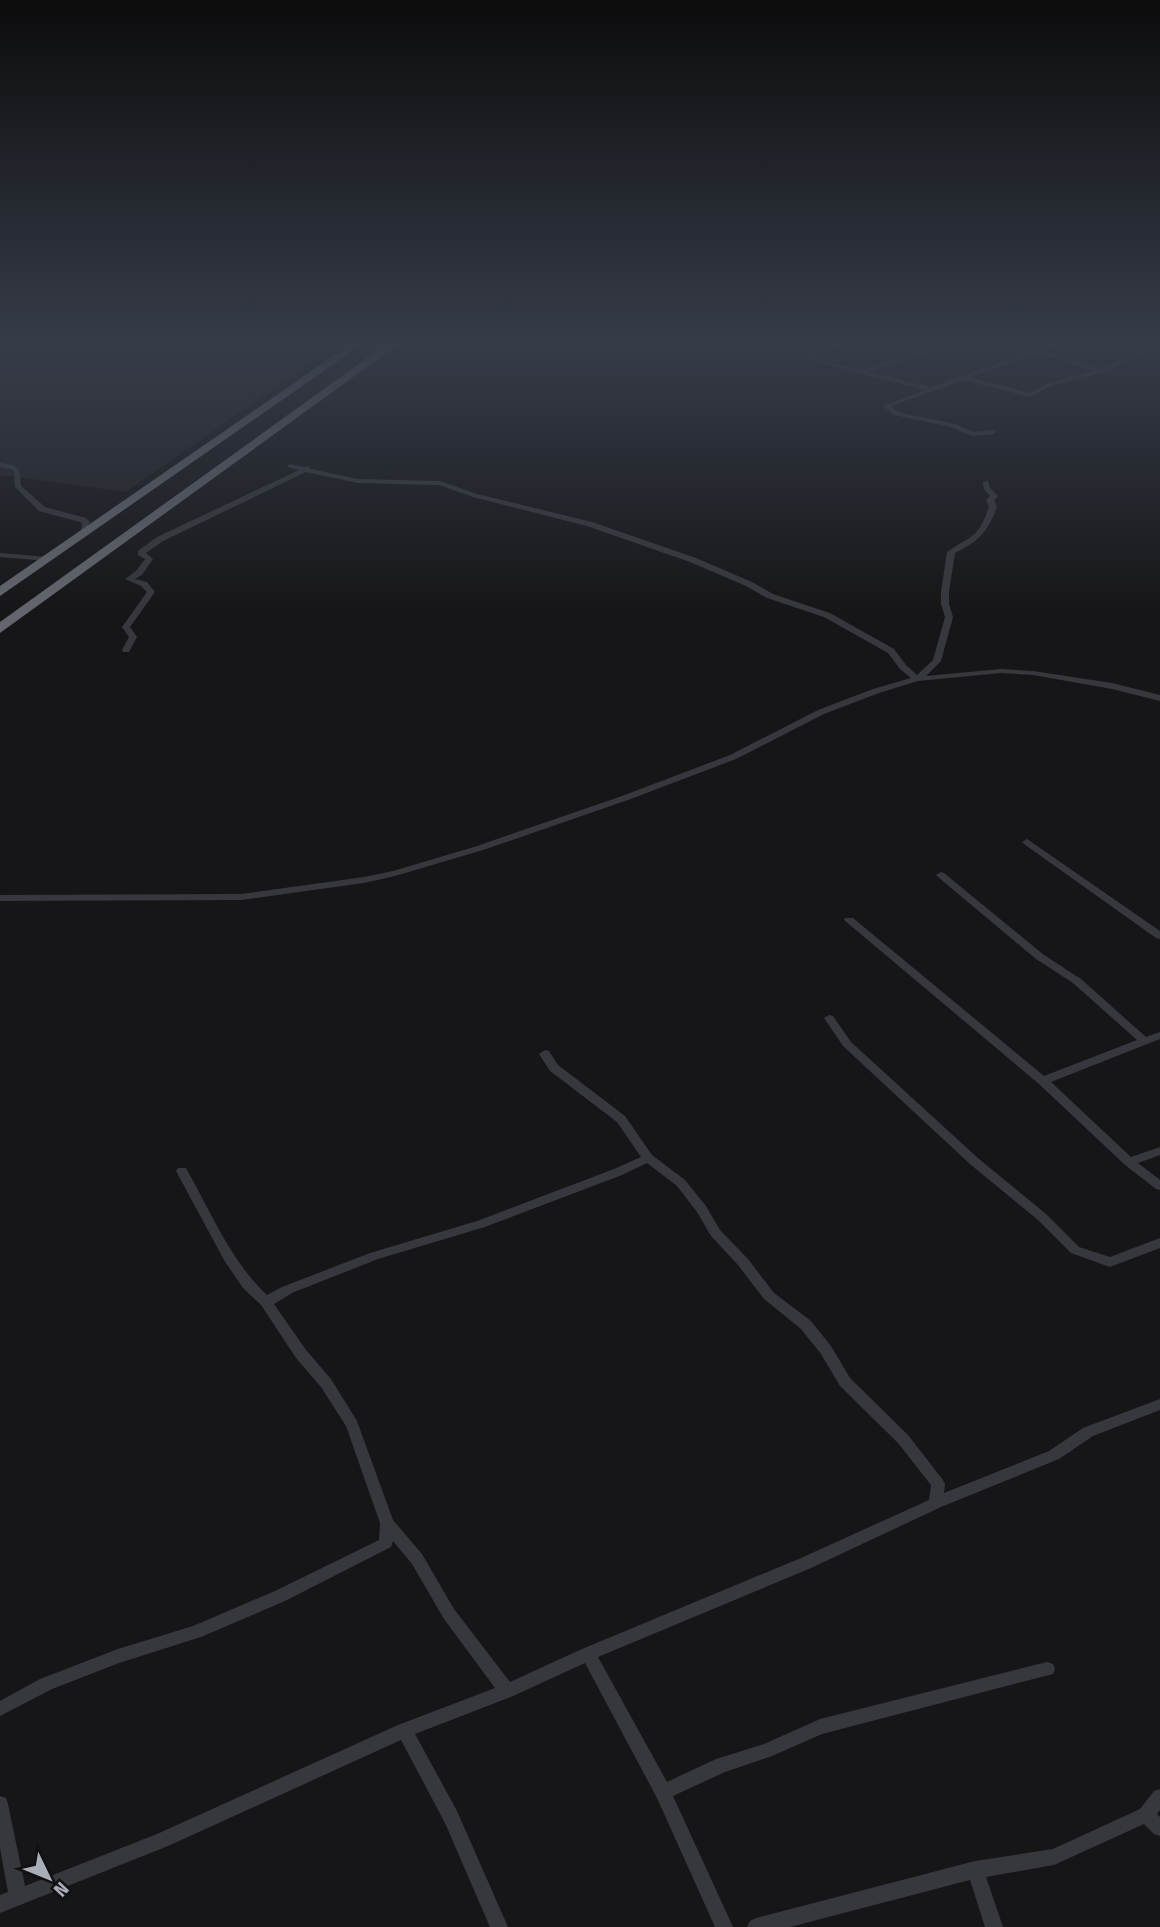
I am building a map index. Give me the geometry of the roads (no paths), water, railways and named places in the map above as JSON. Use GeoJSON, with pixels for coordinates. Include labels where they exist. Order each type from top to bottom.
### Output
{"type":"FeatureCollection","features":[{"type":"Feature","properties":{"kind":"highway"},"geometry":{"type":"LineString","coordinates":[[0,592],[229,433]]}},
{"type":"Feature","properties":{"kind":"highway"},"geometry":{"type":"LineString","coordinates":[[0,629],[271,433]]}},
{"type":"Feature","properties":{"kind":"street"},"geometry":{"type":"LineString","coordinates":[[0,465],[13,467],[17,471],[18,487],[42,509],[83,520],[86,522],[84,528],[91,529]]}},
{"type":"Feature","properties":{"kind":"street"},"geometry":{"type":"LineString","coordinates":[[290,466],[358,481],[440,483],[475,496],[589,524],[669,551],[749,583],[770,596],[827,615],[891,651],[903,667],[917,678]]}},
{"type":"Feature","properties":{"kind":"street"},"geometry":{"type":"LineString","coordinates":[[126,650],[134,637],[126,627],[151,592],[144,584],[129,579],[139,573],[149,559],[141,552],[171,534],[308,468]]}},
{"type":"Feature","properties":{"kind":"street"},"geometry":{"type":"LineString","coordinates":[[917,678],[937,661],[949,617],[945,592],[951,552],[979,539],[993,507],[990,500],[994,496],[987,489],[986,482]]}},
{"type":"Feature","properties":{"kind":"street"},"geometry":{"type":"LineString","coordinates":[[0,555],[48,559]]}},
{"type":"Feature","properties":{"kind":"street"},"geometry":{"type":"LineString","coordinates":[[0,898],[241,897],[395,873],[480,848],[625,798],[733,757],[821,712],[917,678],[1000,671],[1032,673],[1112,686],[1160,698]]}},
{"type":"Feature","properties":{"kind":"street"},"geometry":{"type":"LineString","coordinates":[[1027,842],[1160,936]]}},
{"type":"Feature","properties":{"kind":"street"},"geometry":{"type":"LineString","coordinates":[[941,876],[1040,957],[1077,981],[1143,1040]]}},
{"type":"Feature","properties":{"kind":"street"},"geometry":{"type":"LineString","coordinates":[[849,920],[1043,1081],[1129,1162],[1160,1186]]}},
{"type":"Feature","properties":{"kind":"street"},"geometry":{"type":"LineString","coordinates":[[829,1018],[847,1044],[975,1162],[1042,1217],[1074,1250],[1110,1262],[1160,1243]]}},
{"type":"Feature","properties":{"kind":"street"},"geometry":{"type":"LineString","coordinates":[[1043,1081],[1160,1035]]}},
{"type":"Feature","properties":{"kind":"street"},"geometry":{"type":"LineString","coordinates":[[545,1054],[554,1068],[621,1119],[648,1158],[681,1183],[702,1209],[715,1233],[743,1262],[769,1296],[806,1325],[826,1350],[845,1382],[903,1439],[938,1484],[936,1503]]}},
{"type":"Feature","properties":{"kind":"street"},"geometry":{"type":"LineString","coordinates":[[1129,1162],[1160,1151]]}},
{"type":"Feature","properties":{"kind":"street"},"geometry":{"type":"LineString","coordinates":[[266,1303],[287,1290],[374,1256],[481,1224],[648,1158]]}},
{"type":"Feature","properties":{"kind":"street"},"geometry":{"type":"LineString","coordinates":[[182,1171],[228,1257],[326,1383],[352,1425],[387,1523],[417,1559],[449,1614],[508,1691]]}},
{"type":"Feature","properties":{"kind":"street"},"geometry":{"type":"LineString","coordinates":[[0,1904],[162,1840],[404,1730],[508,1691],[588,1654],[806,1563],[936,1503],[1054,1455],[1088,1432],[1160,1404]]}},
{"type":"Feature","properties":{"kind":"street"},"geometry":{"type":"LineString","coordinates":[[0,1709],[46,1684],[118,1656],[196,1632],[313,1581],[386,1543],[387,1523]]}},
{"type":"Feature","properties":{"kind":"street"},"geometry":{"type":"LineString","coordinates":[[588,1654],[663,1792],[724,1927]]}},
{"type":"Feature","properties":{"kind":"street"},"geometry":{"type":"LineString","coordinates":[[663,1792],[722,1765],[766,1751],[820,1727],[1047,1669]]}},
{"type":"Feature","properties":{"kind":"street"},"geometry":{"type":"LineString","coordinates":[[404,1730],[451,1816],[499,1927]]}},
{"type":"Feature","properties":{"kind":"street"},"geometry":{"type":"LineString","coordinates":[[756,1927],[975,1870],[1054,1857],[1146,1815],[1160,1797]]}},
{"type":"Feature","properties":{"kind":"street"},"geometry":{"type":"LineString","coordinates":[[0,1804],[18,1896]]}},
{"type":"Feature","properties":{"kind":"street"},"geometry":{"type":"LineString","coordinates":[[1146,1815],[1160,1828]]}},
{"type":"Feature","properties":{"kind":"street"},"geometry":{"type":"LineString","coordinates":[[975,1870],[994,1927]]}}]}
